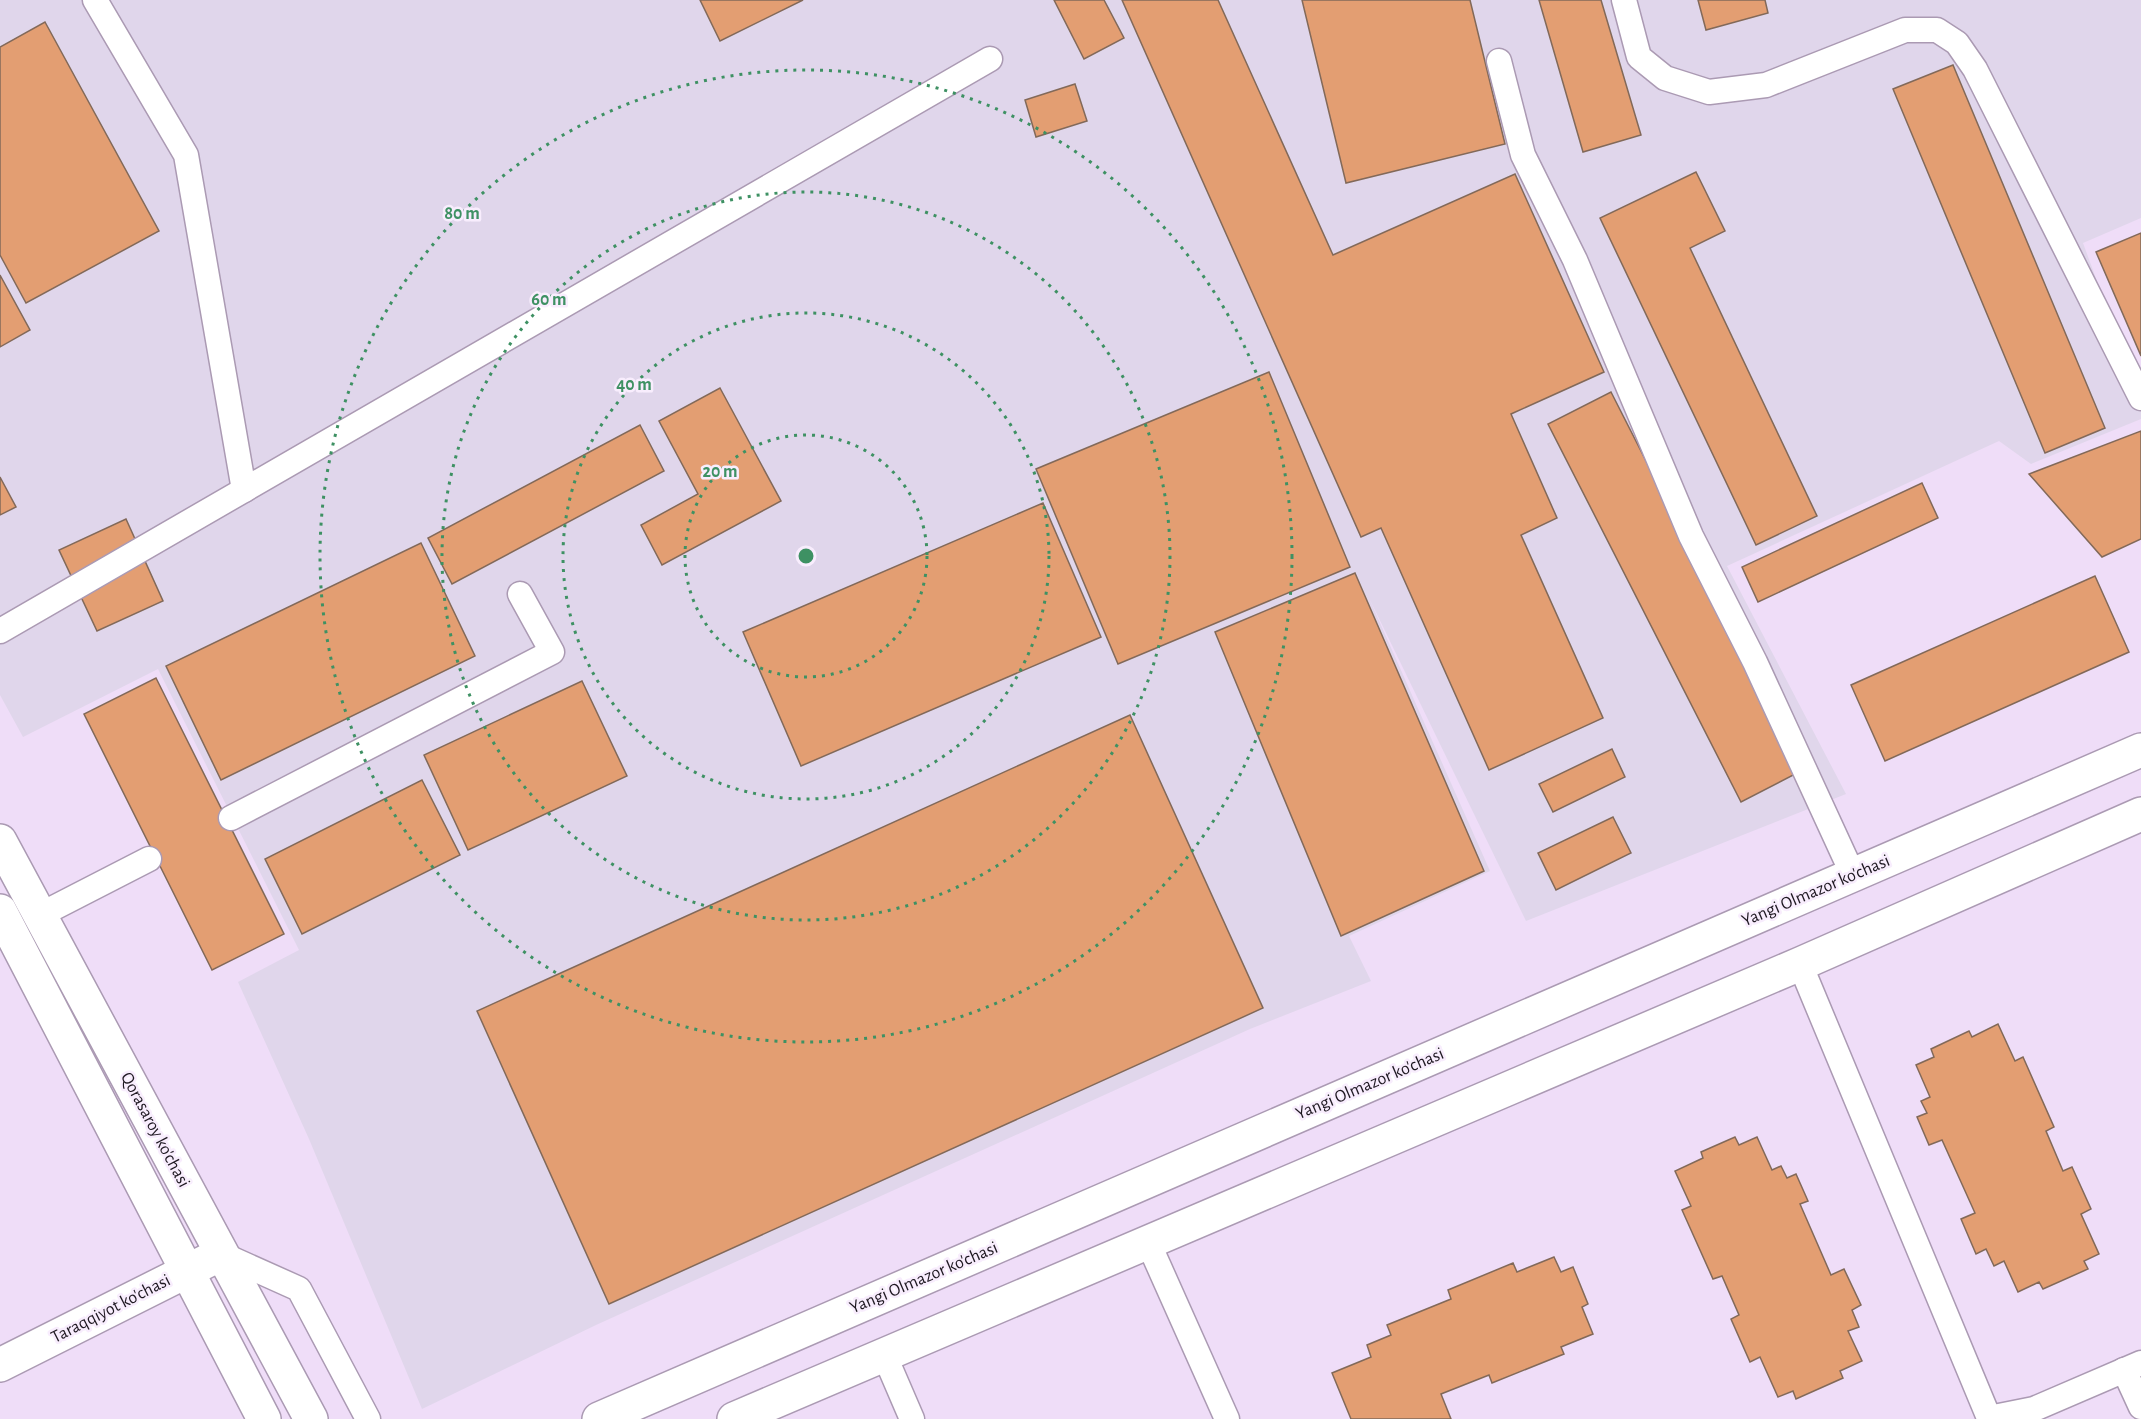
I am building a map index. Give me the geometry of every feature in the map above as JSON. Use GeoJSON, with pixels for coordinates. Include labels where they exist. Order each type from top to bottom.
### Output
{"type":"FeatureCollection","features":[{"type":"Feature","properties":{"kind":"main road","name":"Yangi Olmazor ko'chasi"},"geometry":{"type":"LineString","coordinates":[[599,1419],[2141,750]]}},
{"type":"Feature","properties":{"kind":"main road"},"geometry":{"type":"LineString","coordinates":[[734,1419],[1800,964],[2141,813]]}},
{"type":"Feature","properties":{"kind":"main road","name":"Qorasaroy ko'chasi"},"geometry":{"type":"LineString","coordinates":[[0,841],[310,1419]]}},
{"type":"Feature","properties":{"kind":"main road","name":"Qorasaroy ko'chasi"},"geometry":{"type":"LineString","coordinates":[[0,911],[264,1419]]}},
{"type":"Feature","properties":{"kind":"main road","name":"Taraqqiyot ko'chasi"},"geometry":{"type":"LineString","coordinates":[[0,1365],[221,1254]]}},
{"type":"Feature","properties":{"kind":"lane"},"geometry":{"type":"LineString","coordinates":[[95,0],[186,155],[244,490]]}},
{"type":"Feature","properties":{"kind":"lane"},"geometry":{"type":"LineString","coordinates":[[1624,0],[1640,57],[1665,78],[1709,92],[1766,85],[1905,30],[1937,30],[1957,43],[1975,69],[2141,398]]}},
{"type":"Feature","properties":{"kind":"lane"},"geometry":{"type":"LineString","coordinates":[[0,631],[990,59]]}},
{"type":"Feature","properties":{"kind":"lane"},"geometry":{"type":"LineString","coordinates":[[1499,61],[1523,155],[1575,260],[1691,536],[1755,662],[1853,874]]}},
{"type":"Feature","properties":{"kind":"lane"},"geometry":{"type":"LineString","coordinates":[[231,818],[552,651],[520,594]]}},
{"type":"Feature","properties":{"kind":"lane"},"geometry":{"type":"LineString","coordinates":[[40,915],[149,859]]}},
{"type":"Feature","properties":{"kind":"lane"},"geometry":{"type":"LineString","coordinates":[[1800,964],[1988,1418],[2036,1414],[2133,1366],[2141,1407]]}},
{"type":"Feature","properties":{"kind":"lane"},"geometry":{"type":"LineString","coordinates":[[1148,1242],[1227,1419]]}},
{"type":"Feature","properties":{"kind":"lane"},"geometry":{"type":"LineString","coordinates":[[221,1254],[299,1290],[368,1419]]}},
{"type":"Feature","properties":{"kind":"lane"},"geometry":{"type":"LineString","coordinates":[[884,1354],[912,1419]]}},
{"type":"Feature","properties":{"kind":"shaded area"},"geometry":{"type":"Polygon","coordinates":[[[0,0],[2141,0],[2141,218],[2083,243],[2141,401],[2141,419],[2031,464],[1999,441],[1727,566],[1846,794],[1526,921],[1369,598],[1490,871],[1349,936],[1371,981],[1250,1029],[596,1325],[422,1409],[309,1139],[238,982],[299,950],[158,669],[23,737],[0,695],[0,0]]]}},
{"type":"Feature","properties":{"kind":"building"},"geometry":{"type":"Polygon","coordinates":[[[700,0],[803,0],[720,41],[700,0]]]}},
{"type":"Feature","properties":{"kind":"building"},"geometry":{"type":"Polygon","coordinates":[[[1054,0],[1104,0],[1124,38],[1084,59],[1054,0]]]}},
{"type":"Feature","properties":{"kind":"building"},"geometry":{"type":"Polygon","coordinates":[[[1122,0],[1218,0],[1333,255],[1515,174],[1604,372],[1511,414],[1557,518],[1521,535],[1603,718],[1489,770],[1381,528],[1361,537],[1122,0]]]}},
{"type":"Feature","properties":{"kind":"building"},"geometry":{"type":"Polygon","coordinates":[[[1302,0],[1470,0],[1505,144],[1346,183],[1302,0]]]}},
{"type":"Feature","properties":{"kind":"building"},"geometry":{"type":"Polygon","coordinates":[[[1539,0],[1601,0],[1641,135],[1583,152],[1539,0]]]}},
{"type":"Feature","properties":{"kind":"building"},"geometry":{"type":"Polygon","coordinates":[[[1698,0],[1765,0],[1768,13],[1706,30],[1698,0]]]}},
{"type":"Feature","properties":{"kind":"building"},"geometry":{"type":"Polygon","coordinates":[[[45,22],[159,231],[26,303],[0,255],[0,47],[45,22]]]}},
{"type":"Feature","properties":{"kind":"building"},"geometry":{"type":"Polygon","coordinates":[[[1953,65],[2105,428],[2045,453],[1893,89],[1953,65]]]}},
{"type":"Feature","properties":{"kind":"building"},"geometry":{"type":"Polygon","coordinates":[[[1075,84],[1087,121],[1036,137],[1025,100],[1075,84]]]}},
{"type":"Feature","properties":{"kind":"building"},"geometry":{"type":"Polygon","coordinates":[[[1696,172],[1725,231],[1690,248],[1817,516],[1756,545],[1600,218],[1696,172]]]}},
{"type":"Feature","properties":{"kind":"building"},"geometry":{"type":"Polygon","coordinates":[[[2141,233],[2141,356],[2096,252],[2141,233]]]}},
{"type":"Feature","properties":{"kind":"building"},"geometry":{"type":"Polygon","coordinates":[[[0,275],[30,330],[0,347],[0,275]]]}},
{"type":"Feature","properties":{"kind":"building"},"geometry":{"type":"Polygon","coordinates":[[[1269,372],[1350,567],[1118,664],[1036,469],[1269,372]]]}},
{"type":"Feature","properties":{"kind":"building"},"geometry":{"type":"Polygon","coordinates":[[[720,388],[781,501],[662,565],[641,525],[698,494],[659,421],[720,388]]]}},
{"type":"Feature","properties":{"kind":"building"},"geometry":{"type":"Polygon","coordinates":[[[1611,392],[1803,770],[1741,802],[1548,424],[1611,392]]]}},
{"type":"Feature","properties":{"kind":"building"},"geometry":{"type":"Polygon","coordinates":[[[640,425],[664,471],[452,584],[428,538],[640,425]]]}},
{"type":"Feature","properties":{"kind":"building"},"geometry":{"type":"Polygon","coordinates":[[[2141,431],[2141,539],[2102,557],[2029,474],[2141,431]]]}},
{"type":"Feature","properties":{"kind":"building"},"geometry":{"type":"Polygon","coordinates":[[[0,477],[16,507],[0,515],[0,477]]]}},
{"type":"Feature","properties":{"kind":"building"},"geometry":{"type":"Polygon","coordinates":[[[1922,483],[1938,518],[1758,602],[1742,567],[1922,483]]]}},
{"type":"Feature","properties":{"kind":"building"},"geometry":{"type":"Polygon","coordinates":[[[1043,503],[1101,637],[801,766],[743,632],[1043,503]]]}},
{"type":"Feature","properties":{"kind":"building"},"geometry":{"type":"Polygon","coordinates":[[[126,519],[163,601],[97,631],[59,550],[126,519]]]}},
{"type":"Feature","properties":{"kind":"building"},"geometry":{"type":"Polygon","coordinates":[[[421,543],[475,656],[221,780],[166,666],[421,543]]]}},
{"type":"Feature","properties":{"kind":"building"},"geometry":{"type":"Polygon","coordinates":[[[1355,573],[1484,871],[1341,936],[1215,632],[1355,573]]]}},
{"type":"Feature","properties":{"kind":"building"},"geometry":{"type":"Polygon","coordinates":[[[2095,576],[2129,652],[1885,761],[1851,685],[2095,576]]]}},
{"type":"Feature","properties":{"kind":"building"},"geometry":{"type":"Polygon","coordinates":[[[156,678],[284,934],[212,970],[84,714],[156,678]]]}},
{"type":"Feature","properties":{"kind":"building"},"geometry":{"type":"Polygon","coordinates":[[[582,681],[627,776],[468,850],[424,755],[582,681]]]}},
{"type":"Feature","properties":{"kind":"building"},"geometry":{"type":"Polygon","coordinates":[[[1130,715],[1263,1008],[609,1304],[477,1011],[1130,715]]]}},
{"type":"Feature","properties":{"kind":"building"},"geometry":{"type":"Polygon","coordinates":[[[1612,749],[1625,777],[1553,812],[1539,784],[1612,749]]]}},
{"type":"Feature","properties":{"kind":"building"},"geometry":{"type":"Polygon","coordinates":[[[422,780],[460,855],[302,934],[265,859],[422,780]]]}},
{"type":"Feature","properties":{"kind":"building"},"geometry":{"type":"Polygon","coordinates":[[[1613,817],[1631,853],[1556,890],[1538,853],[1613,817]]]}},
{"type":"Feature","properties":{"kind":"building"},"geometry":{"type":"Polygon","coordinates":[[[1998,1024],[2015,1061],[2023,1057],[2054,1127],[2046,1131],[2063,1171],[2072,1167],[2091,1209],[2081,1214],[2099,1254],[2084,1261],[2088,1269],[2043,1289],[2039,1282],[2018,1292],[2004,1261],[1994,1266],[1986,1249],[1976,1254],[1961,1219],[1975,1213],[1942,1140],[1929,1145],[1917,1117],[1927,1113],[1921,1101],[1930,1097],[1916,1065],[1934,1057],[1931,1049],[1969,1031],[1972,1037],[1998,1024]]]}},
{"type":"Feature","properties":{"kind":"building"},"geometry":{"type":"Polygon","coordinates":[[[1735,1137],[1739,1145],[1757,1137],[1772,1170],[1781,1166],[1787,1178],[1796,1174],[1808,1201],[1800,1204],[1831,1275],[1844,1269],[1861,1305],[1852,1310],[1859,1327],[1848,1331],[1862,1361],[1840,1371],[1843,1378],[1796,1399],[1793,1391],[1778,1397],[1760,1357],[1750,1362],[1731,1319],[1739,1315],[1722,1276],[1713,1279],[1682,1210],[1691,1206],[1675,1171],[1703,1158],[1701,1152],[1735,1137]]]}},
{"type":"Feature","properties":{"kind":"building"},"geometry":{"type":"Polygon","coordinates":[[[1554,1257],[1561,1272],[1573,1267],[1588,1304],[1582,1307],[1593,1334],[1561,1347],[1564,1354],[1492,1383],[1489,1375],[1441,1394],[1451,1419],[1351,1419],[1332,1373],[1371,1357],[1367,1345],[1391,1335],[1387,1325],[1451,1299],[1448,1290],[1513,1263],[1517,1272],[1554,1257]]]}}]}
